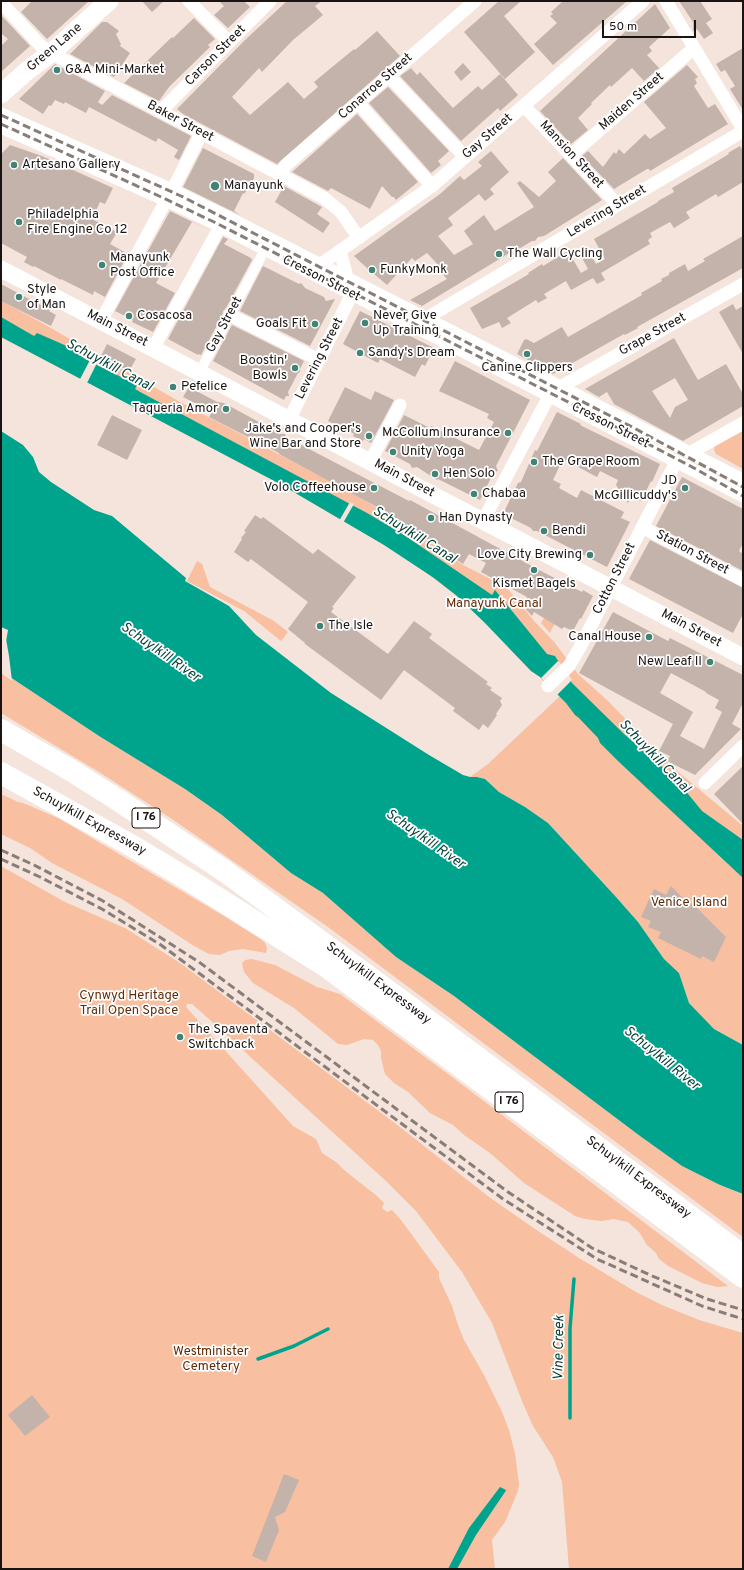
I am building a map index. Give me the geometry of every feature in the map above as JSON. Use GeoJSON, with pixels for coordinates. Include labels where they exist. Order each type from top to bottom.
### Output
{"type":"FeatureCollection","features":[{"type":"Feature","properties":{"kind":"highway","name":"Schuylkill Expressway"},"geometry":{"type":"LineString","coordinates":[[1,730],[72,771],[164,829],[284,914],[743,1256]]}},
{"type":"Feature","properties":{"kind":"highway","name":"Schuylkill Expressway"},"geometry":{"type":"LineString","coordinates":[[1,773],[130,844],[272,931],[327,967],[743,1278]]}},
{"type":"Feature","properties":{"kind":"main road","name":"Green Lane"},"geometry":{"type":"LineString","coordinates":[[1,94],[28,70],[51,53],[109,1]]}},
{"type":"Feature","properties":{"kind":"street"},"geometry":{"type":"LineString","coordinates":[[189,1],[229,42]]}},
{"type":"Feature","properties":{"kind":"street","name":"Carson Street"},"geometry":{"type":"LineString","coordinates":[[161,112],[270,1]]}},
{"type":"Feature","properties":{"kind":"street","name":"Conarroe Street"},"geometry":{"type":"LineString","coordinates":[[280,174],[286,165],[475,1]]}},
{"type":"Feature","properties":{"kind":"street","name":"Gay Street"},"geometry":{"type":"LineString","coordinates":[[324,262],[432,186],[643,1]]}},
{"type":"Feature","properties":{"kind":"street"},"geometry":{"type":"LineString","coordinates":[[666,1],[743,130]]}},
{"type":"Feature","properties":{"kind":"street","name":"Baker Street"},"geometry":{"type":"LineString","coordinates":[[1,2],[40,45],[51,53],[280,174],[333,204],[341,212],[359,238]]}},
{"type":"Feature","properties":{"kind":"street","name":"Maiden Street"},"geometry":{"type":"LineString","coordinates":[[571,155],[694,48]]}},
{"type":"Feature","properties":{"kind":"street"},"geometry":{"type":"LineString","coordinates":[[389,76],[465,157]]}},
{"type":"Feature","properties":{"kind":"street"},"geometry":{"type":"LineString","coordinates":[[358,102],[432,186]]}},
{"type":"Feature","properties":{"kind":"street","name":"Mansion Street"},"geometry":{"type":"LineString","coordinates":[[524,106],[618,205]]}},
{"type":"Feature","properties":{"kind":"street","name":"Cresson Street"},"geometry":{"type":"LineString","coordinates":[[1,114],[165,187],[219,213],[743,480]]}},
{"type":"Feature","properties":{"kind":"street","name":"Cresson Street"},"geometry":{"type":"LineString","coordinates":[[1,127],[166,200],[213,223],[743,496]]}},
{"type":"Feature","properties":{"kind":"street","name":"Levering Street"},"geometry":{"type":"LineString","coordinates":[[430,316],[743,130]]}},
{"type":"Feature","properties":{"kind":"street"},"geometry":{"type":"LineString","coordinates":[[176,183],[202,134]]}},
{"type":"Feature","properties":{"kind":"street"},"geometry":{"type":"LineString","coordinates":[[101,322],[163,206]]}},
{"type":"Feature","properties":{"kind":"street"},"geometry":{"type":"LineString","coordinates":[[153,348],[216,234]]}},
{"type":"Feature","properties":{"kind":"street"},"geometry":{"type":"LineString","coordinates":[[340,251],[346,273]]}},
{"type":"Feature","properties":{"kind":"street","name":"Gay Street"},"geometry":{"type":"LineString","coordinates":[[199,373],[261,257]]}},
{"type":"Feature","properties":{"kind":"street","name":"Main Street"},"geometry":{"type":"LineString","coordinates":[[1,269],[610,588],[741,652]]}},
{"type":"Feature","properties":{"kind":"street","name":"Grape Street"},"geometry":{"type":"LineString","coordinates":[[564,385],[743,284]]}},
{"type":"Feature","properties":{"kind":"street","name":"Levering Street"},"geometry":{"type":"LineString","coordinates":[[289,420],[350,298]]}},
{"type":"Feature","properties":{"kind":"street"},"geometry":{"type":"LineString","coordinates":[[230,315],[319,360]]}},
{"type":"Feature","properties":{"kind":"street"},"geometry":{"type":"LineString","coordinates":[[483,521],[546,402]]}},
{"type":"Feature","properties":{"kind":"street"},"geometry":{"type":"LineString","coordinates":[[370,462],[400,405]]}},
{"type":"Feature","properties":{"kind":"street"},"geometry":{"type":"LineString","coordinates":[[695,450],[743,423]]}},
{"type":"Feature","properties":{"kind":"street","name":"Cotton Street"},"geometry":{"type":"LineString","coordinates":[[548,686],[566,669],[579,649],[674,466]]}},
{"type":"Feature","properties":{"kind":"street","name":"Station Street"},"geometry":{"type":"LineString","coordinates":[[642,526],[743,580]]}},
{"type":"Feature","properties":{"kind":"street"},"geometry":{"type":"LineString","coordinates":[[705,783],[743,746]]}},
{"type":"Feature","properties":{"kind":"green space","name":"Venice Island"},"geometry":{"type":"Polygon","coordinates":[[[1,301],[180,402],[352,493],[399,521],[463,565],[506,587],[535,622],[555,643],[578,674],[608,701],[670,765],[743,826],[743,1045],[714,1029],[689,1003],[679,973],[664,959],[638,922],[548,823],[525,807],[499,792],[485,779],[470,777],[488,764],[560,696],[540,677],[531,671],[457,596],[400,554],[280,484],[1,337],[1,301]]]}},
{"type":"Feature","properties":{"kind":"green space"},"geometry":{"type":"Polygon","coordinates":[[[743,431],[743,469],[716,454],[714,450],[715,446],[743,431]]]}},
{"type":"Feature","properties":{"kind":"green space"},"geometry":{"type":"Polygon","coordinates":[[[197,561],[202,564],[210,587],[274,621],[288,632],[281,641],[244,611],[187,581],[197,561]]]}},
{"type":"Feature","properties":{"kind":"green space"},"geometry":{"type":"Polygon","coordinates":[[[561,611],[550,633],[541,623],[544,618],[561,611]]]}},
{"type":"Feature","properties":{"kind":"green space"},"geometry":{"type":"Polygon","coordinates":[[[1,671],[99,736],[185,789],[222,815],[291,873],[323,893],[396,957],[454,996],[682,1166],[720,1185],[743,1194],[743,1237],[328,927],[172,819],[99,772],[1,713],[1,671]]]}},
{"type":"Feature","properties":{"kind":"green space"},"geometry":{"type":"Polygon","coordinates":[[[1,794],[58,818],[224,916],[262,940],[267,948],[266,953],[243,949],[229,951],[220,955],[209,954],[194,946],[122,899],[52,863],[30,848],[1,834],[1,794]]]}},
{"type":"Feature","properties":{"kind":"green space","name":"Westminister Cemetery"},"geometry":{"type":"Polygon","coordinates":[[[1,866],[65,902],[125,928],[180,963],[396,1124],[489,1197],[579,1258],[636,1292],[662,1305],[699,1320],[743,1333],[743,1569],[569,1569],[562,1482],[553,1457],[533,1426],[492,1323],[462,1272],[416,1211],[387,1182],[209,1019],[192,1004],[187,1004],[186,1007],[293,1126],[316,1139],[322,1153],[336,1162],[377,1196],[384,1203],[382,1208],[387,1212],[392,1210],[439,1272],[439,1278],[452,1306],[464,1340],[485,1377],[502,1412],[509,1430],[515,1453],[519,1484],[518,1491],[505,1522],[492,1540],[495,1569],[1,1569],[1,866]]]}},
{"type":"Feature","properties":{"kind":"green space"},"geometry":{"type":"Polygon","coordinates":[[[252,959],[275,965],[317,987],[340,994],[728,1286],[717,1287],[702,1283],[668,1266],[659,1259],[656,1253],[647,1245],[639,1232],[628,1222],[614,1219],[602,1221],[575,1216],[524,1183],[490,1153],[464,1135],[453,1125],[430,1113],[408,1092],[394,1083],[385,1074],[381,1051],[373,1040],[364,1039],[347,1045],[338,1044],[294,1008],[253,983],[244,972],[242,963],[245,960],[252,959]]]}},
{"type":"Feature","properties":{"kind":"water","name":"Manayunk Canal"},"geometry":{"type":"Polygon","coordinates":[[[1,317],[34,336],[37,333],[69,347],[85,359],[137,385],[135,389],[142,393],[367,513],[404,535],[492,595],[495,590],[547,654],[555,656],[572,683],[624,734],[675,778],[702,811],[743,840],[743,878],[618,761],[600,743],[598,738],[575,715],[566,703],[540,677],[531,671],[485,623],[457,596],[434,578],[384,545],[280,484],[1,337],[1,317]]]}},
{"type":"Feature","properties":{"kind":"water","name":"Schuylkill River"},"geometry":{"type":"Polygon","coordinates":[[[1,431],[23,445],[33,457],[39,472],[51,482],[94,510],[112,516],[186,578],[185,581],[229,606],[256,635],[331,693],[463,775],[485,779],[499,792],[525,807],[548,823],[638,922],[664,959],[679,973],[689,1003],[714,1029],[743,1045],[743,1194],[720,1185],[682,1166],[454,996],[396,957],[323,893],[291,873],[222,815],[185,789],[99,736],[1,671],[8,630],[1,627],[1,431]]]}},
{"type":"Feature","properties":{"kind":"water"},"geometry":{"type":"Polygon","coordinates":[[[500,1487],[506,1490],[505,1492],[476,1535],[457,1569],[448,1569],[469,1528],[500,1487]]]}},
{"type":"Feature","properties":{"kind":"pier"},"geometry":{"type":"Polygon","coordinates":[[[90,360],[97,363],[86,385],[79,381],[90,360]]]}},
{"type":"Feature","properties":{"kind":"pier"},"geometry":{"type":"Polygon","coordinates":[[[350,502],[354,504],[343,523],[339,521],[350,502]]]}},
{"type":"Feature","properties":{"kind":"pier"},"geometry":{"type":"Polygon","coordinates":[[[5,633],[12,681],[1,673],[1,636],[4,636],[5,633]]]}},
{"type":"Feature","properties":{"kind":"pier"},"geometry":{"type":"Polygon","coordinates":[[[558,661],[564,666],[572,680],[557,695],[541,678],[558,661]]]}},
{"type":"Feature","properties":{"kind":"building"},"geometry":{"type":"Polygon","coordinates":[[[32,1],[89,1],[47,39],[21,12],[32,1]]]}},
{"type":"Feature","properties":{"kind":"building"},"geometry":{"type":"Polygon","coordinates":[[[142,1],[164,1],[152,12],[142,1]]]}},
{"type":"Feature","properties":{"kind":"building"},"geometry":{"type":"Polygon","coordinates":[[[219,1],[244,1],[250,7],[228,28],[214,15],[224,6],[219,1]]]}},
{"type":"Feature","properties":{"kind":"building"},"geometry":{"type":"Polygon","coordinates":[[[287,1],[322,1],[315,6],[323,15],[293,40],[262,72],[259,68],[232,97],[250,115],[288,82],[304,99],[318,87],[314,82],[377,31],[400,56],[277,164],[183,114],[177,109],[245,40],[287,1]]]}},
{"type":"Feature","properties":{"kind":"building"},"geometry":{"type":"Polygon","coordinates":[[[499,1],[521,1],[504,16],[535,52],[505,79],[464,32],[499,1]]]}},
{"type":"Feature","properties":{"kind":"building"},"geometry":{"type":"Polygon","coordinates":[[[563,1],[627,1],[553,65],[534,44],[557,23],[550,16],[553,14],[551,12],[563,1]]]}},
{"type":"Feature","properties":{"kind":"building"},"geometry":{"type":"Polygon","coordinates":[[[679,1],[700,1],[712,19],[706,23],[713,33],[704,39],[697,29],[693,31],[693,22],[679,1]]]}},
{"type":"Feature","properties":{"kind":"building"},"geometry":{"type":"Polygon","coordinates":[[[655,4],[670,28],[649,47],[652,51],[647,55],[659,68],[644,81],[632,68],[611,87],[610,85],[578,118],[588,130],[571,144],[540,111],[655,4]]]}},
{"type":"Feature","properties":{"kind":"building"},"geometry":{"type":"Polygon","coordinates":[[[1,15],[30,46],[1,72],[1,46],[8,39],[1,33],[1,15]]]}},
{"type":"Feature","properties":{"kind":"building"},"geometry":{"type":"Polygon","coordinates":[[[194,18],[215,39],[208,45],[210,47],[169,87],[159,101],[124,83],[172,37],[173,38],[194,18]]]}},
{"type":"Feature","properties":{"kind":"building"},"geometry":{"type":"Polygon","coordinates":[[[102,22],[107,22],[119,31],[116,34],[121,44],[120,46],[130,53],[114,77],[70,54],[102,22]]]}},
{"type":"Feature","properties":{"kind":"building"},"geometry":{"type":"Polygon","coordinates":[[[743,48],[743,110],[730,89],[735,86],[725,70],[721,72],[716,64],[743,48]]]}},
{"type":"Feature","properties":{"kind":"building"},"geometry":{"type":"Polygon","coordinates":[[[463,63],[471,72],[461,81],[454,72],[463,63]]]}},
{"type":"Feature","properties":{"kind":"building"},"geometry":{"type":"Polygon","coordinates":[[[55,64],[105,91],[98,102],[102,105],[112,95],[191,136],[179,160],[174,157],[178,150],[158,138],[156,142],[89,107],[86,113],[65,102],[64,104],[55,100],[51,106],[49,105],[43,114],[19,99],[55,64]]]}},
{"type":"Feature","properties":{"kind":"building"},"geometry":{"type":"Polygon","coordinates":[[[687,65],[698,77],[695,79],[697,83],[694,86],[708,108],[715,104],[728,124],[650,171],[647,169],[614,189],[582,156],[588,151],[603,167],[614,152],[616,154],[619,149],[624,154],[645,134],[650,139],[666,128],[644,102],[687,65]]]}},
{"type":"Feature","properties":{"kind":"building"},"geometry":{"type":"Polygon","coordinates":[[[411,68],[417,75],[420,72],[453,108],[478,86],[482,90],[500,74],[518,95],[500,111],[498,108],[461,141],[400,76],[411,68]]]}},
{"type":"Feature","properties":{"kind":"building"},"geometry":{"type":"Polygon","coordinates":[[[388,87],[449,151],[438,161],[441,165],[431,173],[369,103],[388,87]]]}},
{"type":"Feature","properties":{"kind":"building"},"geometry":{"type":"Polygon","coordinates":[[[357,114],[418,182],[396,200],[382,186],[370,209],[331,188],[328,191],[292,172],[357,114]]]}},
{"type":"Feature","properties":{"kind":"building"},"geometry":{"type":"Polygon","coordinates":[[[10,145],[42,156],[113,188],[105,204],[100,202],[92,219],[117,232],[110,244],[128,254],[105,297],[94,291],[93,295],[34,266],[33,267],[24,262],[27,257],[1,243],[1,154],[10,145]]]}},
{"type":"Feature","properties":{"kind":"building"},"geometry":{"type":"Polygon","coordinates":[[[740,146],[743,151],[743,182],[718,197],[716,194],[686,212],[690,218],[674,228],[670,222],[650,233],[652,237],[648,240],[650,244],[601,273],[605,280],[597,284],[593,278],[571,290],[566,281],[544,294],[547,298],[538,303],[536,300],[507,318],[511,323],[502,328],[499,322],[482,329],[470,308],[529,274],[528,273],[542,264],[543,266],[568,251],[581,273],[588,269],[580,254],[588,250],[596,264],[605,259],[594,239],[674,192],[672,188],[740,146]]]}},
{"type":"Feature","properties":{"kind":"building"},"geometry":{"type":"Polygon","coordinates":[[[203,148],[254,174],[254,178],[248,189],[244,194],[243,193],[234,211],[240,215],[183,187],[203,148]]]}},
{"type":"Feature","properties":{"kind":"building"},"geometry":{"type":"Polygon","coordinates":[[[491,151],[509,172],[490,189],[494,194],[485,201],[479,194],[448,218],[453,225],[438,236],[454,255],[473,244],[464,231],[484,215],[495,231],[534,207],[517,183],[520,181],[539,197],[556,181],[548,172],[563,158],[602,200],[544,236],[538,237],[535,241],[532,241],[517,250],[516,249],[422,306],[410,300],[447,279],[440,271],[442,269],[427,253],[415,261],[412,258],[387,285],[373,273],[368,273],[367,268],[354,256],[440,194],[460,176],[464,180],[482,166],[478,162],[491,151]]]}},
{"type":"Feature","properties":{"kind":"building"},"geometry":{"type":"Polygon","coordinates":[[[284,186],[322,207],[317,214],[330,223],[323,233],[275,202],[284,186]]]}},
{"type":"Feature","properties":{"kind":"building"},"geometry":{"type":"Polygon","coordinates":[[[170,211],[209,230],[192,222],[156,283],[175,293],[153,332],[132,322],[133,320],[115,311],[170,211]]]}},
{"type":"Feature","properties":{"kind":"building"},"geometry":{"type":"Polygon","coordinates":[[[743,236],[743,268],[637,327],[638,328],[625,335],[624,334],[553,374],[517,354],[524,340],[526,339],[534,343],[562,327],[568,337],[642,295],[641,293],[662,281],[661,279],[669,275],[669,273],[685,264],[688,271],[705,261],[703,259],[743,236]]]}},
{"type":"Feature","properties":{"kind":"building"},"geometry":{"type":"Polygon","coordinates":[[[223,237],[228,239],[224,244],[251,258],[252,260],[223,311],[222,316],[201,355],[198,355],[168,339],[223,237]]]}},
{"type":"Feature","properties":{"kind":"building"},"geometry":{"type":"Polygon","coordinates":[[[263,266],[299,284],[301,283],[305,288],[324,297],[326,301],[335,299],[310,346],[240,311],[263,266]]]}},
{"type":"Feature","properties":{"kind":"building"},"geometry":{"type":"Polygon","coordinates":[[[1,284],[50,310],[49,311],[56,315],[51,326],[1,301],[1,284]]]}},
{"type":"Feature","properties":{"kind":"building"},"geometry":{"type":"Polygon","coordinates":[[[733,304],[736,310],[743,306],[743,354],[719,312],[733,304]]]}},
{"type":"Feature","properties":{"kind":"building"},"geometry":{"type":"Polygon","coordinates":[[[360,311],[434,348],[425,366],[422,364],[415,377],[380,359],[378,363],[343,344],[360,311]]]}},
{"type":"Feature","properties":{"kind":"building"},"geometry":{"type":"Polygon","coordinates":[[[232,325],[304,361],[300,372],[298,373],[288,392],[289,396],[286,396],[284,400],[213,361],[232,325]]]}},
{"type":"Feature","properties":{"kind":"building"},"geometry":{"type":"Polygon","coordinates":[[[674,338],[698,380],[726,364],[743,394],[743,406],[683,441],[614,404],[607,392],[599,397],[585,389],[674,338]],[[675,378],[652,391],[670,418],[675,407],[688,400],[675,378]]]}},
{"type":"Feature","properties":{"kind":"building"},"geometry":{"type":"Polygon","coordinates":[[[107,344],[136,359],[129,371],[101,356],[107,344]]]}},
{"type":"Feature","properties":{"kind":"building"},"geometry":{"type":"Polygon","coordinates":[[[455,361],[530,400],[496,466],[498,471],[494,472],[480,500],[438,479],[437,480],[417,467],[412,468],[410,464],[385,451],[404,415],[430,428],[431,426],[479,450],[494,422],[487,418],[489,414],[439,391],[455,361]]]}},
{"type":"Feature","properties":{"kind":"building"},"geometry":{"type":"Polygon","coordinates":[[[189,387],[217,402],[224,403],[281,434],[285,434],[286,437],[409,501],[410,500],[541,571],[582,592],[583,590],[593,596],[581,619],[580,618],[573,631],[564,627],[562,629],[534,612],[532,616],[522,605],[527,597],[481,572],[486,563],[469,554],[463,564],[442,550],[443,549],[386,512],[279,453],[209,417],[212,412],[183,397],[189,387]]]}},
{"type":"Feature","properties":{"kind":"building"},"geometry":{"type":"Polygon","coordinates":[[[345,387],[371,400],[375,391],[394,400],[371,443],[353,436],[354,434],[349,431],[328,421],[345,387]]]}},
{"type":"Feature","properties":{"kind":"building"},"geometry":{"type":"Polygon","coordinates":[[[557,412],[581,424],[580,425],[660,464],[641,501],[631,497],[628,503],[616,485],[618,480],[600,471],[597,477],[563,459],[553,480],[561,484],[559,488],[577,498],[581,490],[624,512],[621,518],[630,522],[607,567],[537,531],[533,531],[531,528],[503,514],[518,483],[521,482],[535,450],[537,451],[557,412]]]}},
{"type":"Feature","properties":{"kind":"building"},"geometry":{"type":"Polygon","coordinates":[[[112,415],[142,430],[127,460],[97,445],[112,415]]]}},
{"type":"Feature","properties":{"kind":"building"},"geometry":{"type":"Polygon","coordinates":[[[682,477],[743,509],[743,543],[739,551],[743,554],[743,571],[656,526],[682,477]]]}},
{"type":"Feature","properties":{"kind":"building","name":"The Isle"},"geometry":{"type":"Polygon","coordinates":[[[255,515],[261,519],[263,517],[313,554],[318,549],[356,577],[332,607],[334,608],[331,612],[388,654],[414,621],[432,634],[429,638],[488,682],[486,684],[492,688],[490,690],[502,698],[500,701],[502,705],[488,728],[483,724],[479,730],[453,711],[455,708],[404,670],[381,700],[305,644],[288,629],[308,602],[251,559],[248,562],[234,552],[242,539],[241,538],[246,532],[244,531],[255,515]]]}},
{"type":"Feature","properties":{"kind":"building"},"geometry":{"type":"Polygon","coordinates":[[[650,540],[743,588],[743,614],[733,633],[629,579],[650,540]]]}},
{"type":"Feature","properties":{"kind":"building"},"geometry":{"type":"Polygon","coordinates":[[[613,612],[668,641],[670,638],[743,675],[743,703],[732,724],[741,729],[695,775],[667,761],[670,756],[659,751],[673,724],[579,673],[613,612]],[[671,673],[660,693],[693,712],[680,736],[704,749],[722,712],[715,708],[719,700],[671,673]]]}},
{"type":"Feature","properties":{"kind":"building"},"geometry":{"type":"Polygon","coordinates":[[[743,766],[743,824],[714,794],[743,766]]]}},
{"type":"Feature","properties":{"kind":"building"},"geometry":{"type":"Polygon","coordinates":[[[671,886],[690,905],[691,902],[726,937],[714,962],[702,956],[701,959],[658,938],[661,932],[648,927],[651,921],[641,917],[654,889],[666,895],[671,886]]]}},
{"type":"Feature","properties":{"kind":"building"},"geometry":{"type":"Polygon","coordinates":[[[32,1395],[50,1417],[25,1436],[8,1415],[32,1395]]]}},
{"type":"Feature","properties":{"kind":"building"},"geometry":{"type":"Polygon","coordinates":[[[284,1474],[299,1480],[285,1512],[275,1517],[279,1530],[266,1562],[252,1556],[284,1474]]]}},
{"type":"Feature","properties":{"kind":"waterway","name":"Vine Creek"},"geometry":{"type":"LineString","coordinates":[[570,1418],[570,1328],[574,1279]]}},
{"type":"Feature","properties":{"kind":"waterway"},"geometry":{"type":"LineString","coordinates":[[258,1359],[294,1346],[328,1329]]}},
{"type":"Feature","properties":{"kind":"railway"},"geometry":{"type":"LineString","coordinates":[[1,115],[181,196],[634,428],[743,487]]}},
{"type":"Feature","properties":{"kind":"railway"},"geometry":{"type":"LineString","coordinates":[[1,124],[214,222],[572,404],[694,468],[743,496]]}},
{"type":"Feature","properties":{"kind":"railway"},"geometry":{"type":"LineString","coordinates":[[1,850],[34,865],[103,901],[199,962],[508,1192],[592,1248],[707,1299],[743,1310]]}},
{"type":"Feature","properties":{"kind":"railway"},"geometry":{"type":"LineString","coordinates":[[1,859],[102,909],[161,945],[503,1199],[597,1259],[702,1306],[743,1319]]}},
{"type":"Feature","properties":{"kind":"place","name":"G&A Mini-Market"},"geometry":{"type":"Point","coordinates":[57,70]}},
{"type":"Feature","properties":{"kind":"place","name":"Artesano Gallery"},"geometry":{"type":"Point","coordinates":[14,165]}},
{"type":"Feature","properties":{"kind":"place","name":"Manayunk"},"geometry":{"type":"Point","coordinates":[215,186]}},
{"type":"Feature","properties":{"kind":"place","name":"Philadelphia Fire Engine Co 12"},"geometry":{"type":"Point","coordinates":[19,222]}},
{"type":"Feature","properties":{"kind":"place","name":"The Wall Cycling"},"geometry":{"type":"Point","coordinates":[499,254]}},
{"type":"Feature","properties":{"kind":"place","name":"Manayunk Post Office"},"geometry":{"type":"Point","coordinates":[102,265]}},
{"type":"Feature","properties":{"kind":"place","name":"FunkyMonk"},"geometry":{"type":"Point","coordinates":[372,270]}},
{"type":"Feature","properties":{"kind":"place","name":"Style of Man"},"geometry":{"type":"Point","coordinates":[19,297]}},
{"type":"Feature","properties":{"kind":"place","name":"Cosacosa"},"geometry":{"type":"Point","coordinates":[129,316]}},
{"type":"Feature","properties":{"kind":"place","name":"Never Give Up Training"},"geometry":{"type":"Point","coordinates":[365,323]}},
{"type":"Feature","properties":{"kind":"place","name":"Goals Fit"},"geometry":{"type":"Point","coordinates":[315,324]}},
{"type":"Feature","properties":{"kind":"place","name":"Sandy's Dream"},"geometry":{"type":"Point","coordinates":[360,353]}},
{"type":"Feature","properties":{"kind":"place","name":"Canine Clippers"},"geometry":{"type":"Point","coordinates":[527,354]}},
{"type":"Feature","properties":{"kind":"place","name":"Boostin' Bowls"},"geometry":{"type":"Point","coordinates":[295,368]}},
{"type":"Feature","properties":{"kind":"place","name":"Pefelice"},"geometry":{"type":"Point","coordinates":[173,387]}},
{"type":"Feature","properties":{"kind":"place","name":"Taqueria Amor"},"geometry":{"type":"Point","coordinates":[226,409]}},
{"type":"Feature","properties":{"kind":"place","name":"McCollum Insurance"},"geometry":{"type":"Point","coordinates":[508,433]}},
{"type":"Feature","properties":{"kind":"place","name":"Jake's and Cooper's Wine Bar and Store"},"geometry":{"type":"Point","coordinates":[369,436]}},
{"type":"Feature","properties":{"kind":"place","name":"Unity Yoga"},"geometry":{"type":"Point","coordinates":[393,452]}},
{"type":"Feature","properties":{"kind":"place","name":"The Grape Room"},"geometry":{"type":"Point","coordinates":[534,462]}},
{"type":"Feature","properties":{"kind":"place","name":"Hen Solo"},"geometry":{"type":"Point","coordinates":[435,474]}},
{"type":"Feature","properties":{"kind":"place","name":"Volo Coffeehouse"},"geometry":{"type":"Point","coordinates":[374,488]}},
{"type":"Feature","properties":{"kind":"place","name":"JD McGillicuddy's"},"geometry":{"type":"Point","coordinates":[685,488]}},
{"type":"Feature","properties":{"kind":"place","name":"Chabaa"},"geometry":{"type":"Point","coordinates":[474,494]}},
{"type":"Feature","properties":{"kind":"place","name":"Han Dynasty"},"geometry":{"type":"Point","coordinates":[431,518]}},
{"type":"Feature","properties":{"kind":"place","name":"Bendi"},"geometry":{"type":"Point","coordinates":[544,531]}},
{"type":"Feature","properties":{"kind":"place","name":"Love City Brewing"},"geometry":{"type":"Point","coordinates":[590,555]}},
{"type":"Feature","properties":{"kind":"place","name":"Kismet Bagels"},"geometry":{"type":"Point","coordinates":[534,570]}},
{"type":"Feature","properties":{"kind":"place","name":"The Isle"},"geometry":{"type":"Point","coordinates":[320,626]}},
{"type":"Feature","properties":{"kind":"place","name":"Canal House"},"geometry":{"type":"Point","coordinates":[649,637]}},
{"type":"Feature","properties":{"kind":"place","name":"New Leaf II"},"geometry":{"type":"Point","coordinates":[710,662]}},
{"type":"Feature","properties":{"kind":"place","name":"The Spaventa Switchback"},"geometry":{"type":"Point","coordinates":[180,1037]}},
{"type":"Feature","properties":{"kind":"water label","name":"Schuylkill Canal"},"geometry":{"type":"Point","coordinates":[109,366]}},
{"type":"Feature","properties":{"kind":"water label","name":"Schuylkill Canal"},"geometry":{"type":"Point","coordinates":[414,536]}},
{"type":"Feature","properties":{"kind":"water label","name":"Schuylkill Canal"},"geometry":{"type":"Point","coordinates":[654,757]}},
{"type":"Feature","properties":{"kind":"park label","name":"Cynwyd Heritage Trail Open Space"},"geometry":{"type":"Point","coordinates":[129,1004]}}]}
